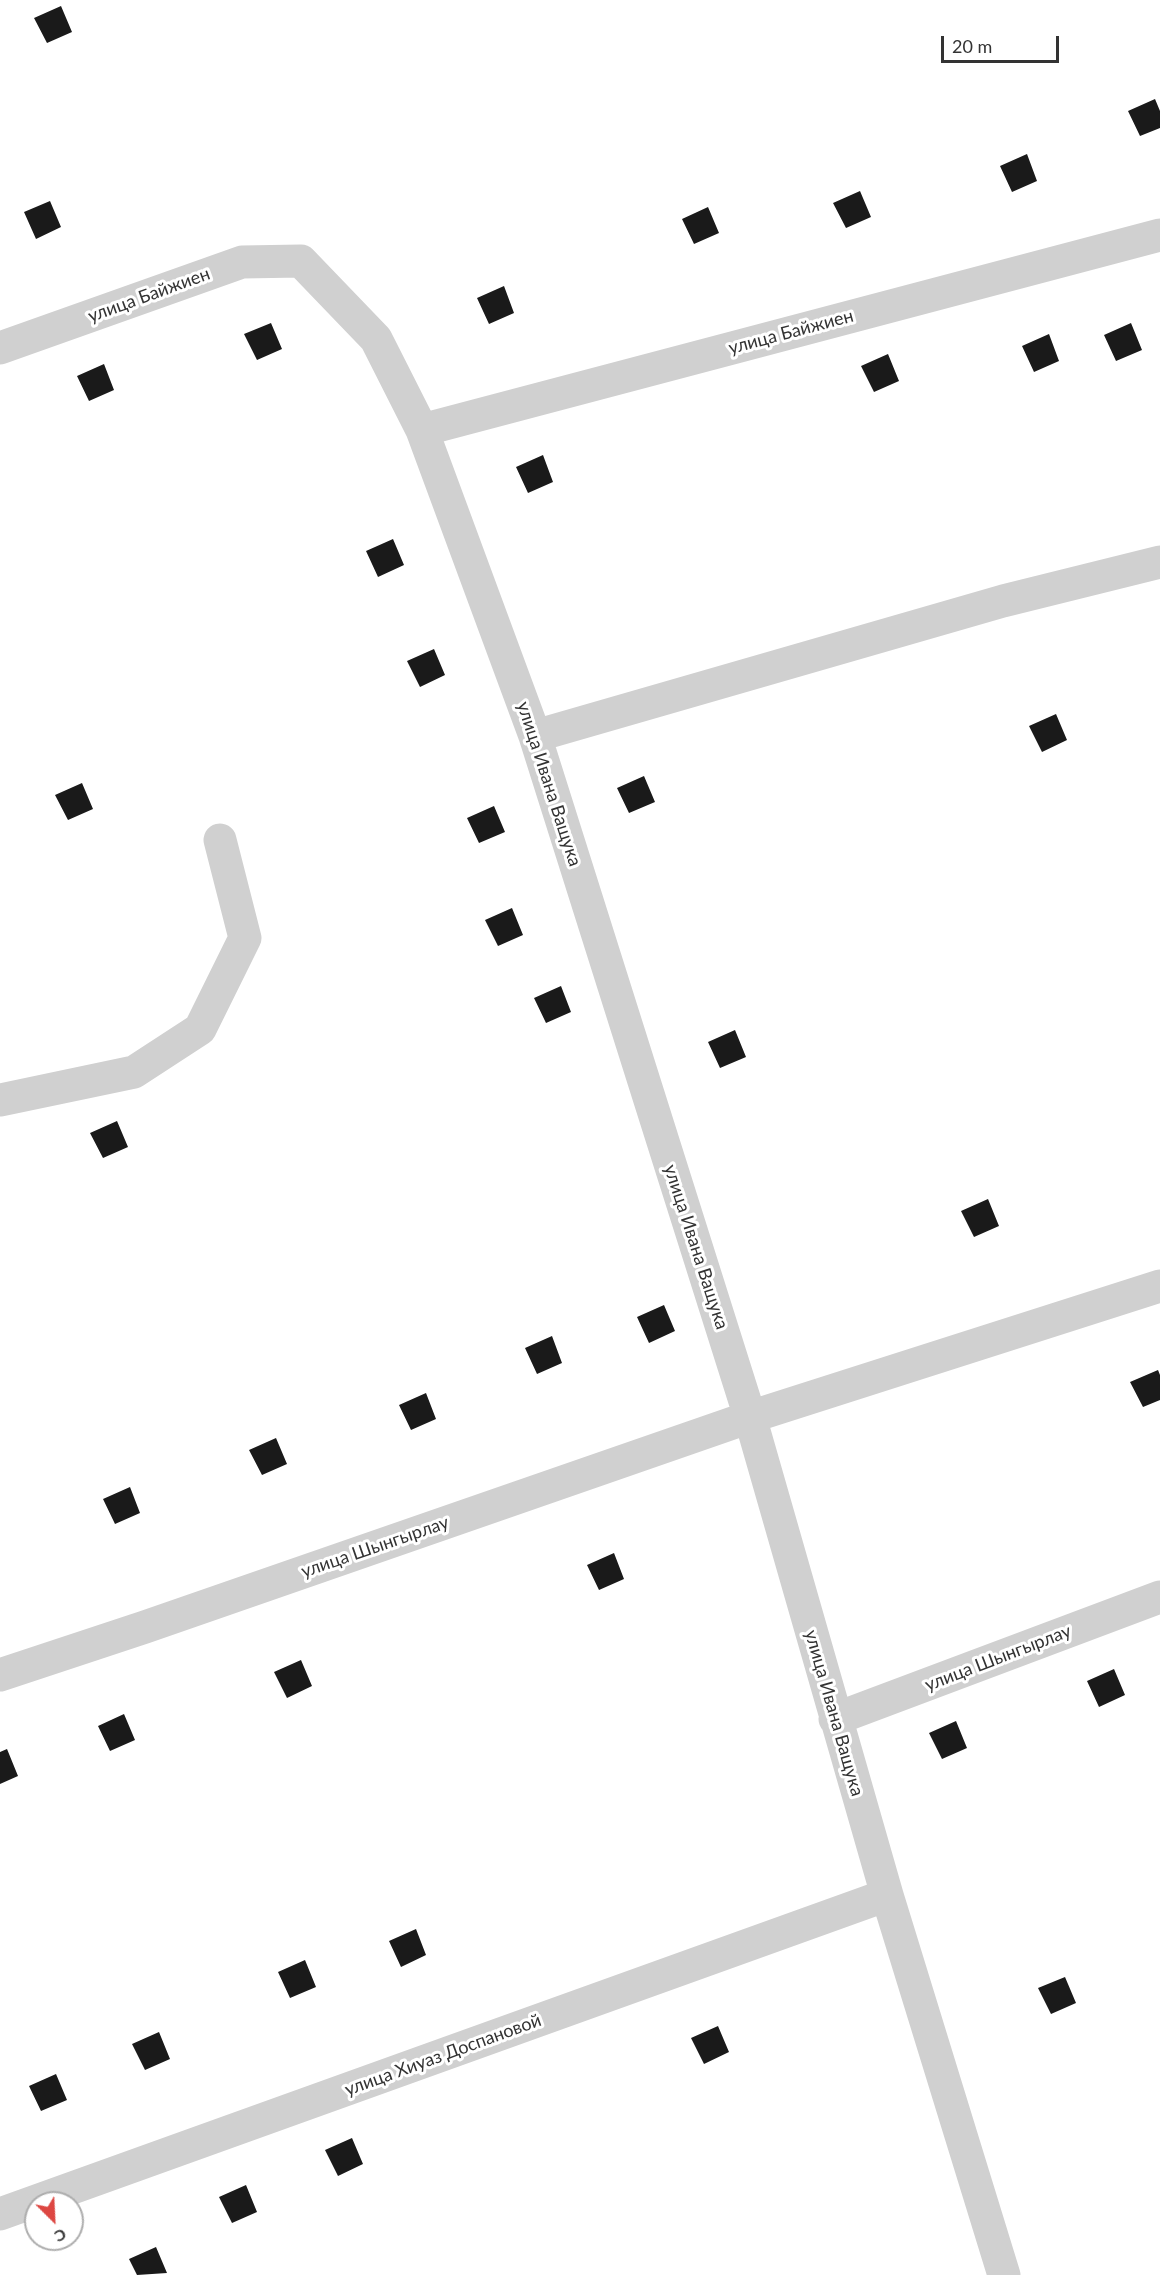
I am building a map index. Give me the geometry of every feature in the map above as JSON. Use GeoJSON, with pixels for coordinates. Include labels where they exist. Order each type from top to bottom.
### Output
{"type":"FeatureCollection","features":[{"type":"Feature","properties":{"kind":"street","name":"улица Байжиен"},"geometry":{"type":"LineString","coordinates":[[422,430],[1160,235]]}},
{"type":"Feature","properties":{"kind":"street","name":"улица Байжиен"},"geometry":{"type":"LineString","coordinates":[[0,348],[242,262],[301,261]]}},
{"type":"Feature","properties":{"kind":"street","name":"улица Ивана Ващука"},"geometry":{"type":"LineString","coordinates":[[301,261],[376,339],[422,430],[535,736],[750,1417],[887,1895],[1004,2275]]}},
{"type":"Feature","properties":{"kind":"street"},"geometry":{"type":"LineString","coordinates":[[535,736],[1003,601],[1160,561]]}},
{"type":"Feature","properties":{"kind":"street"},"geometry":{"type":"LineString","coordinates":[[0,1100],[134,1071],[200,1029],[244,938],[220,840]]}},
{"type":"Feature","properties":{"kind":"street","name":"улица Шынгырлау"},"geometry":{"type":"LineString","coordinates":[[0,1675],[145,1628],[750,1417],[1160,1286]]}},
{"type":"Feature","properties":{"kind":"street","name":"улица Шынгырлау"},"geometry":{"type":"LineString","coordinates":[[836,1719],[1160,1596]]}},
{"type":"Feature","properties":{"kind":"street","name":"улица Хиуаз Доспановой"},"geometry":{"type":"LineString","coordinates":[[0,2214],[887,1895]]}},
{"type":"Feature","properties":{"kind":"building"},"geometry":{"type":"Polygon","coordinates":[[[61,6],[72,32],[47,43],[34,18],[61,6]]]}},
{"type":"Feature","properties":{"kind":"building"},"geometry":{"type":"Polygon","coordinates":[[[1155,99],[1160,111],[1160,128],[1140,136],[1128,111],[1155,99]]]}},
{"type":"Feature","properties":{"kind":"building"},"geometry":{"type":"Polygon","coordinates":[[[1027,154],[1037,181],[1012,192],[1000,166],[1027,154]]]}},
{"type":"Feature","properties":{"kind":"building"},"geometry":{"type":"Polygon","coordinates":[[[860,191],[871,217],[846,228],[833,203],[860,191]]]}},
{"type":"Feature","properties":{"kind":"building"},"geometry":{"type":"Polygon","coordinates":[[[50,201],[61,227],[36,239],[24,212],[50,201]]]}},
{"type":"Feature","properties":{"kind":"building"},"geometry":{"type":"Polygon","coordinates":[[[708,207],[719,233],[694,244],[682,219],[708,207]]]}},
{"type":"Feature","properties":{"kind":"building"},"geometry":{"type":"Polygon","coordinates":[[[504,286],[514,313],[489,324],[477,298],[504,286]]]}},
{"type":"Feature","properties":{"kind":"building"},"geometry":{"type":"Polygon","coordinates":[[[271,323],[282,349],[257,360],[244,334],[271,323]]]}},
{"type":"Feature","properties":{"kind":"building"},"geometry":{"type":"Polygon","coordinates":[[[1131,323],[1142,350],[1116,361],[1104,335],[1131,323]]]}},
{"type":"Feature","properties":{"kind":"building"},"geometry":{"type":"Polygon","coordinates":[[[1049,334],[1059,361],[1034,372],[1022,346],[1049,334]]]}},
{"type":"Feature","properties":{"kind":"building"},"geometry":{"type":"Polygon","coordinates":[[[888,354],[899,381],[874,392],[861,366],[888,354]]]}},
{"type":"Feature","properties":{"kind":"building"},"geometry":{"type":"Polygon","coordinates":[[[104,364],[114,390],[89,401],[77,376],[104,364]]]}},
{"type":"Feature","properties":{"kind":"building"},"geometry":{"type":"Polygon","coordinates":[[[543,455],[553,482],[528,493],[516,467],[543,455]]]}},
{"type":"Feature","properties":{"kind":"building"},"geometry":{"type":"Polygon","coordinates":[[[393,539],[404,565],[378,577],[366,551],[393,539]]]}},
{"type":"Feature","properties":{"kind":"building"},"geometry":{"type":"Polygon","coordinates":[[[434,649],[445,675],[420,687],[407,661],[434,649]]]}},
{"type":"Feature","properties":{"kind":"building"},"geometry":{"type":"Polygon","coordinates":[[[1056,714],[1067,740],[1042,752],[1029,726],[1056,714]]]}},
{"type":"Feature","properties":{"kind":"building"},"geometry":{"type":"Polygon","coordinates":[[[644,776],[655,802],[629,813],[617,788],[644,776]]]}},
{"type":"Feature","properties":{"kind":"building"},"geometry":{"type":"Polygon","coordinates":[[[82,783],[93,809],[68,820],[55,795],[82,783]]]}},
{"type":"Feature","properties":{"kind":"building"},"geometry":{"type":"Polygon","coordinates":[[[494,806],[505,832],[479,843],[467,818],[494,806]]]}},
{"type":"Feature","properties":{"kind":"building"},"geometry":{"type":"Polygon","coordinates":[[[512,908],[523,935],[498,946],[485,920],[512,908]]]}},
{"type":"Feature","properties":{"kind":"building"},"geometry":{"type":"Polygon","coordinates":[[[561,986],[571,1012],[546,1023],[534,998],[561,986]]]}},
{"type":"Feature","properties":{"kind":"building"},"geometry":{"type":"Polygon","coordinates":[[[735,1030],[746,1057],[720,1068],[708,1042],[735,1030]]]}},
{"type":"Feature","properties":{"kind":"building"},"geometry":{"type":"Polygon","coordinates":[[[117,1121],[128,1147],[103,1158],[90,1133],[117,1121]]]}},
{"type":"Feature","properties":{"kind":"building"},"geometry":{"type":"Polygon","coordinates":[[[988,1199],[999,1226],[974,1237],[961,1211],[988,1199]]]}},
{"type":"Feature","properties":{"kind":"building"},"geometry":{"type":"Polygon","coordinates":[[[664,1305],[675,1331],[649,1343],[637,1317],[664,1305]]]}},
{"type":"Feature","properties":{"kind":"building"},"geometry":{"type":"Polygon","coordinates":[[[552,1336],[562,1363],[537,1374],[525,1348],[552,1336]]]}},
{"type":"Feature","properties":{"kind":"building"},"geometry":{"type":"Polygon","coordinates":[[[1158,1370],[1160,1400],[1143,1407],[1130,1382],[1158,1370]]]}},
{"type":"Feature","properties":{"kind":"building"},"geometry":{"type":"Polygon","coordinates":[[[426,1393],[436,1419],[411,1430],[399,1405],[426,1393]]]}},
{"type":"Feature","properties":{"kind":"building"},"geometry":{"type":"Polygon","coordinates":[[[276,1438],[287,1464],[262,1475],[249,1450],[276,1438]]]}},
{"type":"Feature","properties":{"kind":"building"},"geometry":{"type":"Polygon","coordinates":[[[130,1487],[140,1513],[115,1524],[103,1499],[130,1487]]]}},
{"type":"Feature","properties":{"kind":"building"},"geometry":{"type":"Polygon","coordinates":[[[614,1553],[624,1579],[599,1590],[587,1565],[614,1553]]]}},
{"type":"Feature","properties":{"kind":"building"},"geometry":{"type":"Polygon","coordinates":[[[301,1660],[312,1686],[287,1698],[274,1672],[301,1660]]]}},
{"type":"Feature","properties":{"kind":"building"},"geometry":{"type":"Polygon","coordinates":[[[1114,1669],[1125,1695],[1099,1707],[1087,1681],[1114,1669]]]}},
{"type":"Feature","properties":{"kind":"building"},"geometry":{"type":"Polygon","coordinates":[[[124,1714],[135,1740],[110,1751],[98,1726],[124,1714]]]}},
{"type":"Feature","properties":{"kind":"building"},"geometry":{"type":"Polygon","coordinates":[[[956,1721],[967,1748],[942,1759],[929,1733],[956,1721]]]}},
{"type":"Feature","properties":{"kind":"building"},"geometry":{"type":"Polygon","coordinates":[[[7,1749],[18,1776],[0,1784],[0,1752],[7,1749]]]}},
{"type":"Feature","properties":{"kind":"building"},"geometry":{"type":"Polygon","coordinates":[[[416,1929],[426,1955],[401,1967],[389,1941],[416,1929]]]}},
{"type":"Feature","properties":{"kind":"building"},"geometry":{"type":"Polygon","coordinates":[[[305,1960],[316,1987],[290,1998],[278,1972],[305,1960]]]}},
{"type":"Feature","properties":{"kind":"building"},"geometry":{"type":"Polygon","coordinates":[[[1065,1977],[1076,2003],[1051,2014],[1038,1988],[1065,1977]]]}},
{"type":"Feature","properties":{"kind":"building"},"geometry":{"type":"Polygon","coordinates":[[[718,2026],[729,2052],[704,2064],[691,2038],[718,2026]]]}},
{"type":"Feature","properties":{"kind":"building"},"geometry":{"type":"Polygon","coordinates":[[[159,2032],[170,2059],[145,2070],[132,2044],[159,2032]]]}},
{"type":"Feature","properties":{"kind":"building"},"geometry":{"type":"Polygon","coordinates":[[[56,2074],[67,2100],[41,2111],[29,2086],[56,2074]]]}},
{"type":"Feature","properties":{"kind":"building"},"geometry":{"type":"Polygon","coordinates":[[[352,2138],[363,2164],[338,2176],[325,2150],[352,2138]]]}},
{"type":"Feature","properties":{"kind":"building"},"geometry":{"type":"Polygon","coordinates":[[[246,2185],[257,2212],[232,2223],[219,2197],[246,2185]]]}},
{"type":"Feature","properties":{"kind":"building"},"geometry":{"type":"Polygon","coordinates":[[[156,2247],[167,2273],[137,2275],[129,2259],[156,2247]]]}}]}
